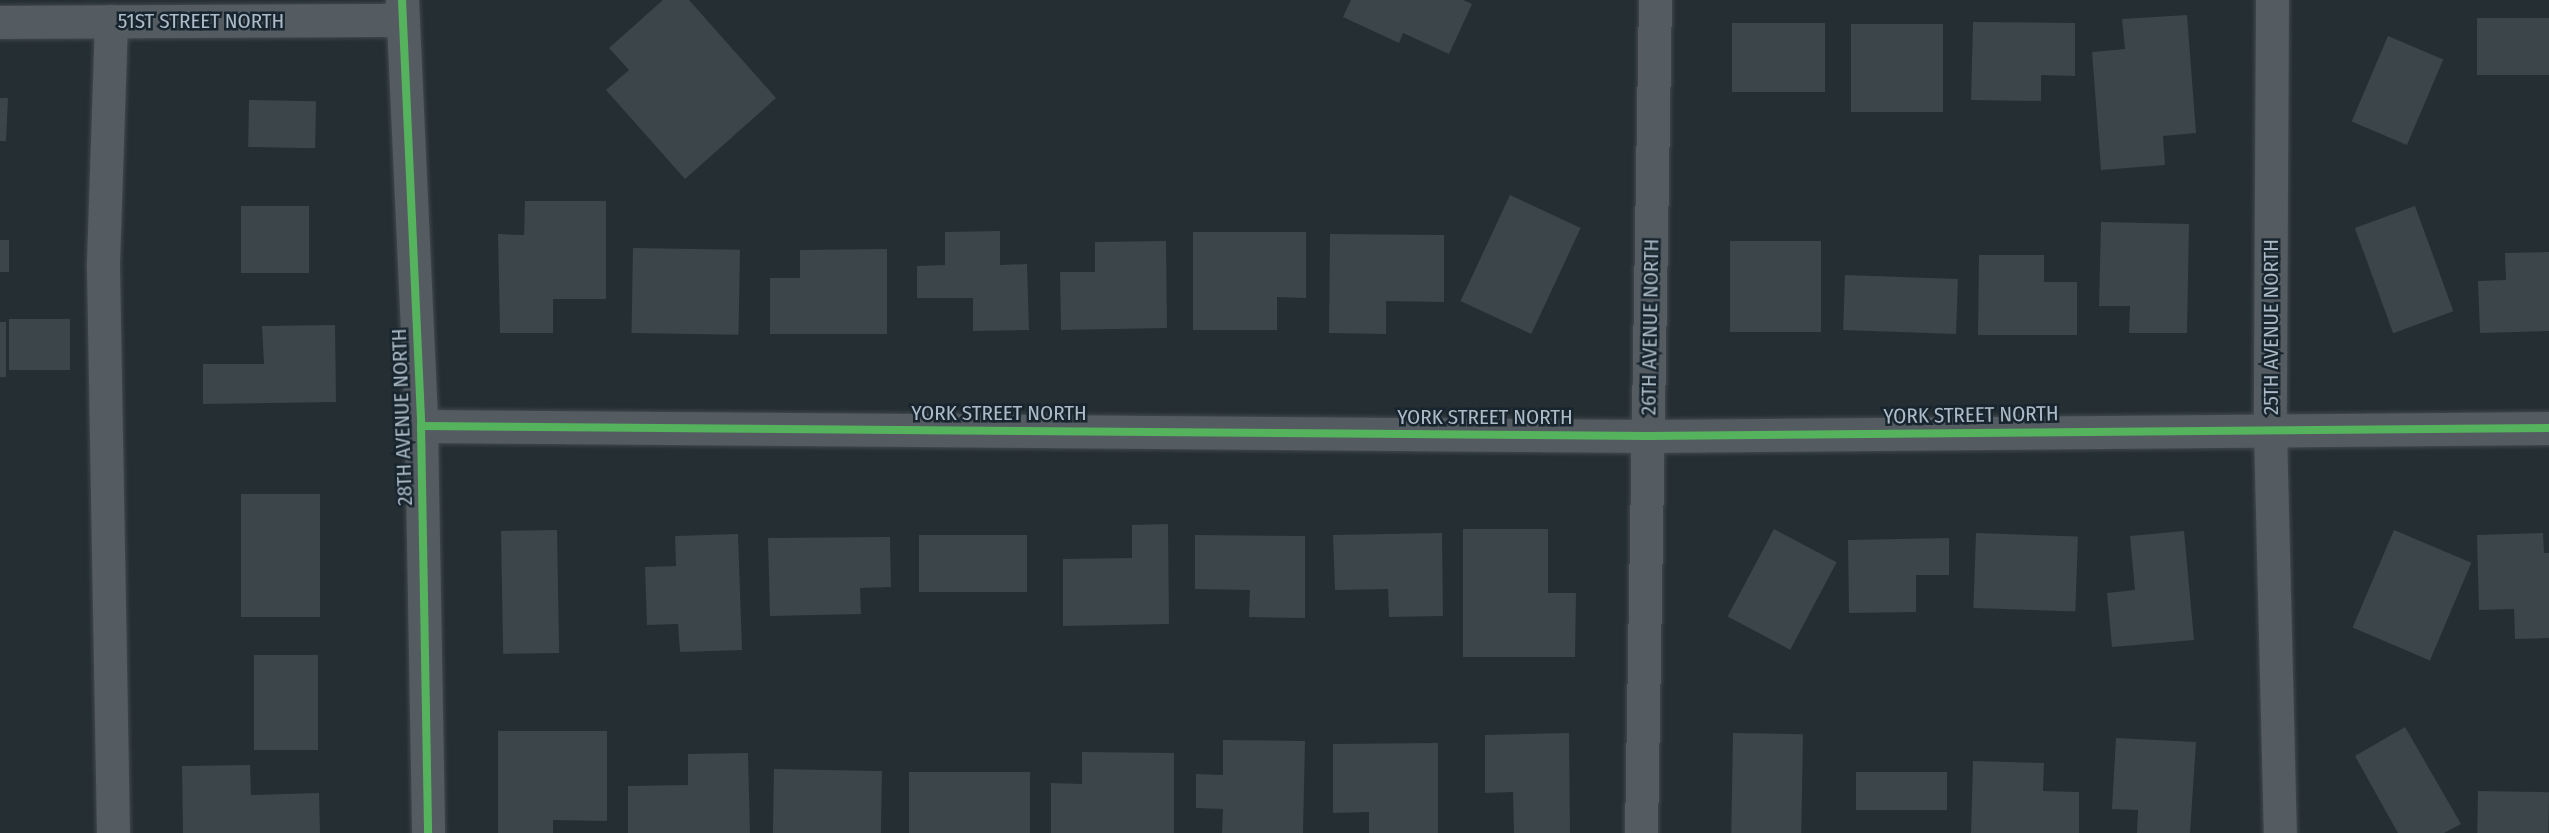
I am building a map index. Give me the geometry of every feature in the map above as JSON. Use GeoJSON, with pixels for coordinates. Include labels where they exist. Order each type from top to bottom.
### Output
{"type":"FeatureCollection","features":[{"type":"Feature","properties":{"kind":"street","name":"26TH AVENUE NORTH"},"geometry":{"type":"LineString","coordinates":[[1641,833],[1654,0]]}},
{"type":"Feature","properties":{"kind":"street","name":"25TH AVENUE NORTH"},"geometry":{"type":"LineString","coordinates":[[2272,0],[2270,430],[2280,833]]}},
{"type":"Feature","properties":{"kind":"street","name":"51ST STREET NORTH"},"geometry":{"type":"LineString","coordinates":[[0,22],[107,14],[402,10]]}},
{"type":"Feature","properties":{"kind":"street","name":"28TH AVENUE NORTH"},"geometry":{"type":"LineString","coordinates":[[402,10],[421,426],[428,833]]}},
{"type":"Feature","properties":{"kind":"street"},"geometry":{"type":"LineString","coordinates":[[107,14],[103,267],[112,833]]}},
{"type":"Feature","properties":{"kind":"street","name":"YORK STREET NORTH"},"geometry":{"type":"LineString","coordinates":[[421,426],[1648,436],[2549,428]]}},
{"type":"Feature","properties":{"kind":"building"},"geometry":{"type":"Polygon","coordinates":[[[663,0],[689,0],[776,98],[685,179],[606,90],[629,70],[609,48],[663,0]]]}},
{"type":"Feature","properties":{"kind":"building"},"geometry":{"type":"Polygon","coordinates":[[[1351,0],[1463,0],[1472,4],[1449,54],[1403,33],[1399,43],[1343,17],[1351,0]]]}},
{"type":"Feature","properties":{"kind":"building"},"geometry":{"type":"Polygon","coordinates":[[[2187,15],[2196,133],[2163,136],[2165,165],[2101,170],[2092,52],[2125,49],[2122,19],[2187,15]]]}},
{"type":"Feature","properties":{"kind":"building"},"geometry":{"type":"Polygon","coordinates":[[[2477,18],[2549,18],[2549,75],[2477,75],[2477,18]]]}},
{"type":"Feature","properties":{"kind":"building"},"geometry":{"type":"Polygon","coordinates":[[[1973,22],[2075,23],[2075,76],[2041,75],[2041,101],[1971,100],[1973,22]]]}},
{"type":"Feature","properties":{"kind":"building"},"geometry":{"type":"Polygon","coordinates":[[[1732,23],[1825,23],[1825,92],[1732,92],[1732,23]]]}},
{"type":"Feature","properties":{"kind":"building"},"geometry":{"type":"Polygon","coordinates":[[[1851,24],[1943,24],[1943,112],[1851,112],[1851,24]]]}},
{"type":"Feature","properties":{"kind":"building"},"geometry":{"type":"Polygon","coordinates":[[[2388,36],[2443,59],[2407,145],[2352,122],[2388,36]]]}},
{"type":"Feature","properties":{"kind":"building"},"geometry":{"type":"Polygon","coordinates":[[[0,98],[8,98],[6,141],[0,141],[0,98]]]}},
{"type":"Feature","properties":{"kind":"building"},"geometry":{"type":"Polygon","coordinates":[[[249,100],[316,101],[315,148],[248,147],[249,100]]]}},
{"type":"Feature","properties":{"kind":"building"},"geometry":{"type":"Polygon","coordinates":[[[1510,195],[1581,228],[1531,334],[1461,301],[1510,195]]]}},
{"type":"Feature","properties":{"kind":"building"},"geometry":{"type":"Polygon","coordinates":[[[525,201],[606,201],[606,299],[553,299],[553,333],[500,333],[498,234],[524,235],[525,201]]]}},
{"type":"Feature","properties":{"kind":"building"},"geometry":{"type":"Polygon","coordinates":[[[241,206],[309,206],[309,273],[241,273],[241,206]]]}},
{"type":"Feature","properties":{"kind":"building"},"geometry":{"type":"Polygon","coordinates":[[[2415,206],[2453,311],[2393,333],[2355,228],[2415,206]]]}},
{"type":"Feature","properties":{"kind":"building"},"geometry":{"type":"Polygon","coordinates":[[[2101,222],[2189,224],[2187,333],[2129,333],[2130,306],[2099,306],[2101,222]]]}},
{"type":"Feature","properties":{"kind":"building"},"geometry":{"type":"Polygon","coordinates":[[[1000,231],[1000,265],[1027,264],[1029,330],[973,331],[973,298],[917,298],[917,266],[945,265],[945,232],[1000,231]]]}},
{"type":"Feature","properties":{"kind":"building"},"geometry":{"type":"Polygon","coordinates":[[[1193,232],[1306,232],[1306,298],[1277,297],[1277,330],[1193,330],[1193,232]]]}},
{"type":"Feature","properties":{"kind":"building"},"geometry":{"type":"Polygon","coordinates":[[[1330,234],[1444,235],[1444,302],[1386,301],[1386,334],[1329,333],[1330,234]]]}},
{"type":"Feature","properties":{"kind":"building"},"geometry":{"type":"Polygon","coordinates":[[[0,240],[9,240],[9,272],[0,272],[0,240]]]}},
{"type":"Feature","properties":{"kind":"building"},"geometry":{"type":"Polygon","coordinates":[[[1166,241],[1167,328],[1061,330],[1060,272],[1095,272],[1095,242],[1166,241]]]}},
{"type":"Feature","properties":{"kind":"building"},"geometry":{"type":"Polygon","coordinates":[[[1730,241],[1821,241],[1821,332],[1730,332],[1730,241]]]}},
{"type":"Feature","properties":{"kind":"building"},"geometry":{"type":"Polygon","coordinates":[[[633,248],[740,250],[739,335],[632,333],[633,248]]]}},
{"type":"Feature","properties":{"kind":"building"},"geometry":{"type":"Polygon","coordinates":[[[887,249],[887,334],[770,334],[770,278],[800,278],[800,250],[887,249]]]}},
{"type":"Feature","properties":{"kind":"building"},"geometry":{"type":"Polygon","coordinates":[[[2549,252],[2549,331],[2480,333],[2478,281],[2506,280],[2505,253],[2549,252]]]}},
{"type":"Feature","properties":{"kind":"building"},"geometry":{"type":"Polygon","coordinates":[[[1979,255],[2044,255],[2044,282],[2077,282],[2077,335],[1978,335],[1979,255]]]}},
{"type":"Feature","properties":{"kind":"building"},"geometry":{"type":"Polygon","coordinates":[[[1845,275],[1958,279],[1956,334],[1843,330],[1845,275]]]}},
{"type":"Feature","properties":{"kind":"building"},"geometry":{"type":"Polygon","coordinates":[[[9,319],[70,319],[70,370],[9,370],[9,319]]]}},
{"type":"Feature","properties":{"kind":"building"},"geometry":{"type":"Polygon","coordinates":[[[0,322],[6,322],[6,377],[0,377],[0,322]]]}},
{"type":"Feature","properties":{"kind":"building"},"geometry":{"type":"Polygon","coordinates":[[[335,325],[336,402],[203,404],[203,364],[264,364],[262,326],[335,325]]]}},
{"type":"Feature","properties":{"kind":"building"},"geometry":{"type":"Polygon","coordinates":[[[241,494],[320,494],[320,617],[241,617],[241,494]]]}},
{"type":"Feature","properties":{"kind":"building"},"geometry":{"type":"Polygon","coordinates":[[[1168,524],[1169,624],[1063,626],[1063,559],[1132,558],[1132,525],[1168,524]]]}},
{"type":"Feature","properties":{"kind":"building"},"geometry":{"type":"Polygon","coordinates":[[[1463,529],[1548,529],[1548,593],[1576,593],[1575,657],[1463,657],[1463,529]]]}},
{"type":"Feature","properties":{"kind":"building"},"geometry":{"type":"Polygon","coordinates":[[[1774,529],[1837,562],[1790,650],[1728,616],[1774,529]]]}},
{"type":"Feature","properties":{"kind":"building"},"geometry":{"type":"Polygon","coordinates":[[[557,530],[559,653],[503,654],[501,531],[557,530]]]}},
{"type":"Feature","properties":{"kind":"building"},"geometry":{"type":"Polygon","coordinates":[[[2394,530],[2471,563],[2430,660],[2353,628],[2394,530]]]}},
{"type":"Feature","properties":{"kind":"building"},"geometry":{"type":"Polygon","coordinates":[[[2184,531],[2194,640],[2112,647],[2107,593],[2135,590],[2130,536],[2184,531]]]}},
{"type":"Feature","properties":{"kind":"building"},"geometry":{"type":"Polygon","coordinates":[[[1442,533],[1443,616],[1389,617],[1388,589],[1335,590],[1333,535],[1442,533]]]}},
{"type":"Feature","properties":{"kind":"building"},"geometry":{"type":"Polygon","coordinates":[[[1976,533],[2078,537],[2075,612],[1973,608],[1976,533]]]}},
{"type":"Feature","properties":{"kind":"building"},"geometry":{"type":"Polygon","coordinates":[[[2543,533],[2544,553],[2549,553],[2549,638],[2515,639],[2514,609],[2479,610],[2477,535],[2543,533]]]}},
{"type":"Feature","properties":{"kind":"building"},"geometry":{"type":"Polygon","coordinates":[[[738,534],[742,650],[680,652],[678,624],[647,625],[645,567],[676,566],[675,536],[738,534]]]}},
{"type":"Feature","properties":{"kind":"building"},"geometry":{"type":"Polygon","coordinates":[[[919,535],[1027,535],[1027,592],[919,592],[919,535]]]}},
{"type":"Feature","properties":{"kind":"building"},"geometry":{"type":"Polygon","coordinates":[[[1195,535],[1305,536],[1305,618],[1249,617],[1250,590],[1195,589],[1195,535]]]}},
{"type":"Feature","properties":{"kind":"building"},"geometry":{"type":"Polygon","coordinates":[[[890,537],[891,587],[860,588],[861,614],[770,616],[768,538],[890,537]]]}},
{"type":"Feature","properties":{"kind":"building"},"geometry":{"type":"Polygon","coordinates":[[[1949,538],[1949,575],[1916,575],[1916,612],[1849,613],[1848,540],[1949,538]]]}},
{"type":"Feature","properties":{"kind":"building"},"geometry":{"type":"Polygon","coordinates":[[[254,655],[318,655],[318,750],[254,750],[254,655]]]}},
{"type":"Feature","properties":{"kind":"building"},"geometry":{"type":"Polygon","coordinates":[[[2405,727],[2461,824],[2444,833],[2398,833],[2355,756],[2405,727]]]}},
{"type":"Feature","properties":{"kind":"building"},"geometry":{"type":"Polygon","coordinates":[[[498,731],[607,731],[607,821],[553,820],[553,833],[498,833],[498,731]]]}},
{"type":"Feature","properties":{"kind":"building"},"geometry":{"type":"Polygon","coordinates":[[[1569,733],[1570,833],[1514,833],[1513,792],[1485,793],[1485,735],[1569,733]]]}},
{"type":"Feature","properties":{"kind":"building"},"geometry":{"type":"Polygon","coordinates":[[[1733,733],[1803,734],[1801,833],[1731,833],[1733,733]]]}},
{"type":"Feature","properties":{"kind":"building"},"geometry":{"type":"Polygon","coordinates":[[[2116,738],[2196,742],[2190,833],[2137,833],[2138,810],[2112,809],[2116,738]]]}},
{"type":"Feature","properties":{"kind":"building"},"geometry":{"type":"Polygon","coordinates":[[[1223,740],[1305,741],[1303,833],[1222,833],[1223,809],[1196,808],[1196,774],[1223,775],[1223,740]]]}},
{"type":"Feature","properties":{"kind":"building"},"geometry":{"type":"Polygon","coordinates":[[[1438,743],[1438,833],[1369,833],[1369,812],[1333,813],[1333,744],[1438,743]]]}},
{"type":"Feature","properties":{"kind":"building"},"geometry":{"type":"Polygon","coordinates":[[[1082,752],[1174,753],[1174,833],[1051,833],[1051,783],[1082,784],[1082,752]]]}},
{"type":"Feature","properties":{"kind":"building"},"geometry":{"type":"Polygon","coordinates":[[[748,753],[750,833],[628,833],[628,786],[688,785],[688,754],[748,753]]]}},
{"type":"Feature","properties":{"kind":"building"},"geometry":{"type":"Polygon","coordinates":[[[1973,761],[2044,763],[2043,791],[2079,792],[2079,833],[1971,833],[1973,761]]]}},
{"type":"Feature","properties":{"kind":"building"},"geometry":{"type":"Polygon","coordinates":[[[250,765],[251,795],[319,793],[320,833],[183,833],[182,766],[250,765]]]}},
{"type":"Feature","properties":{"kind":"building"},"geometry":{"type":"Polygon","coordinates":[[[774,769],[882,771],[881,833],[773,833],[774,769]]]}},
{"type":"Feature","properties":{"kind":"building"},"geometry":{"type":"Polygon","coordinates":[[[909,772],[1030,772],[1030,833],[909,833],[909,772]]]}},
{"type":"Feature","properties":{"kind":"building"},"geometry":{"type":"Polygon","coordinates":[[[1856,772],[1947,772],[1947,810],[1856,810],[1856,772]]]}},
{"type":"Feature","properties":{"kind":"building"},"geometry":{"type":"Polygon","coordinates":[[[2478,791],[2549,792],[2548,833],[2477,833],[2478,791]]]}},
{"type":"Feature","properties":{"kind":"cycle path"},"geometry":{"type":"LineString","coordinates":[[402,0],[421,426],[428,833]]}},
{"type":"Feature","properties":{"kind":"cycle path"},"geometry":{"type":"LineString","coordinates":[[421,426],[1648,436],[2549,428]]}}]}
